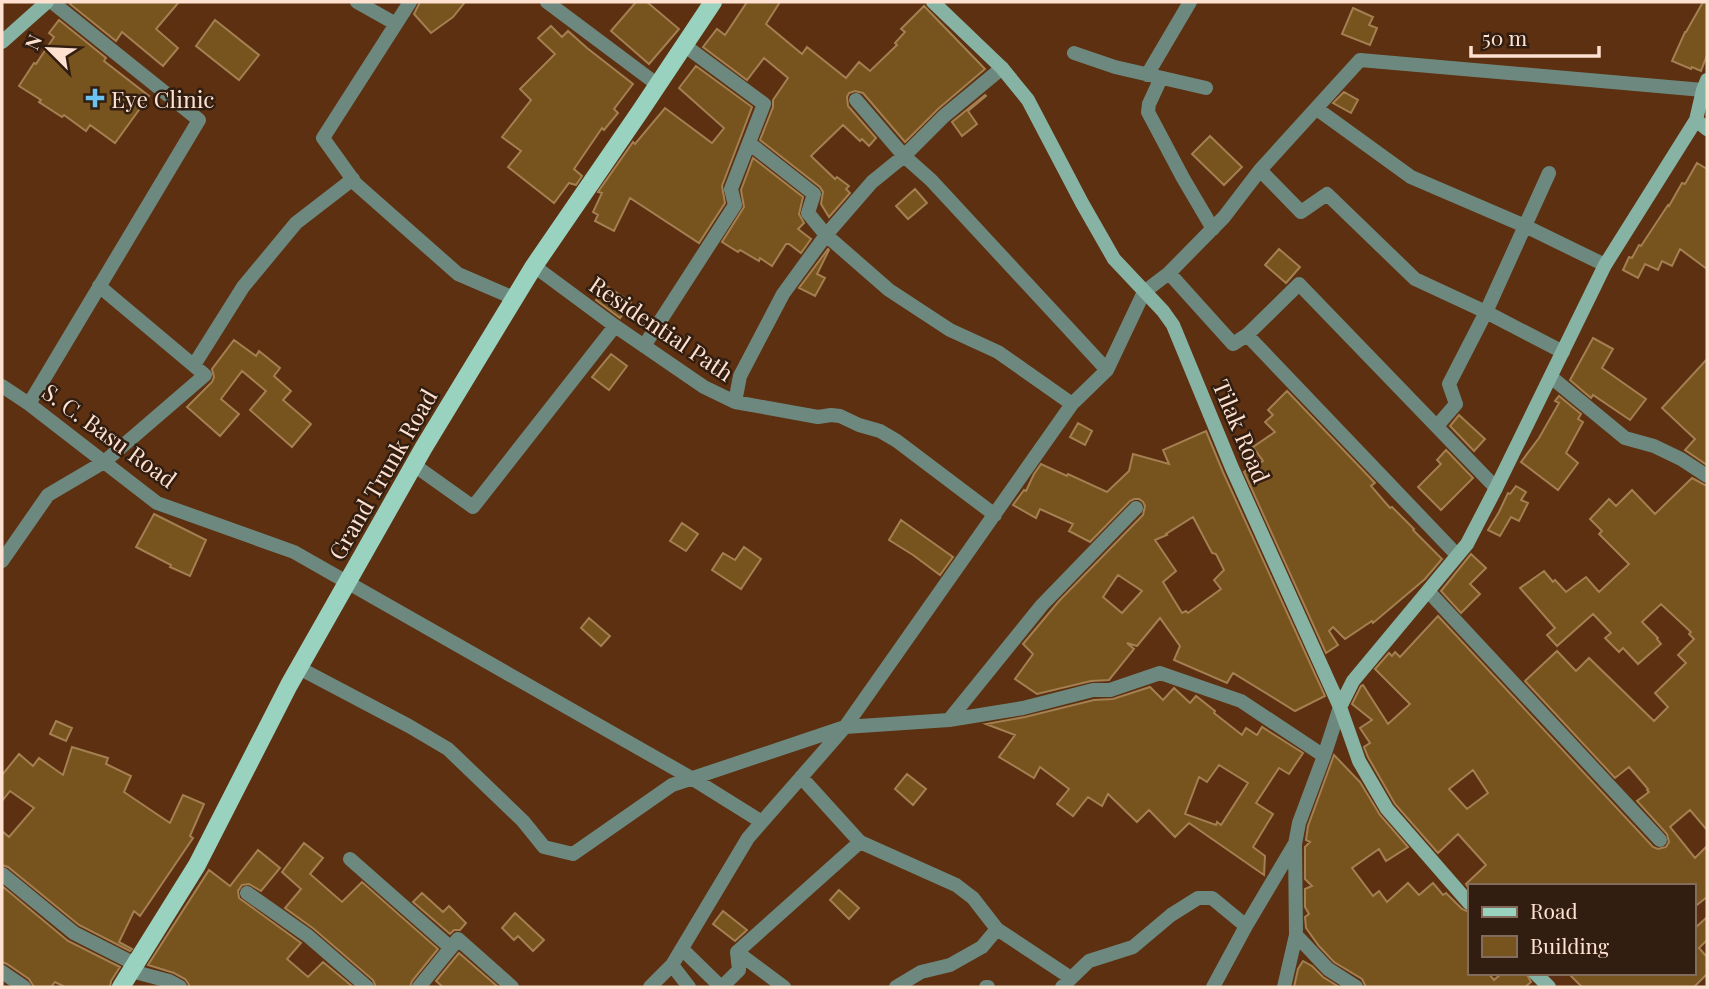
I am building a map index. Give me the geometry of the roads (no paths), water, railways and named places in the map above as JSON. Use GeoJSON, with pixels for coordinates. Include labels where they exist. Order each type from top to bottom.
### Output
{"type":"FeatureCollection","features":[{"type":"Feature","properties":{"kind":"main road"},"geometry":{"type":"LineString","coordinates":[[2,41],[47,2]]}},
{"type":"Feature","properties":{"kind":"main road","name":"Grand Trunk Road"},"geometry":{"type":"LineString","coordinates":[[121,987],[197,865],[299,668],[414,465],[514,298],[713,2]]}},
{"type":"Feature","properties":{"kind":"main road","name":"Tilak Road"},"geometry":{"type":"LineString","coordinates":[[933,2],[1002,68],[1028,100],[1114,259],[1173,325],[1232,468],[1340,707],[1359,761],[1387,810],[1468,902]]}},
{"type":"Feature","properties":{"kind":"main road"},"geometry":{"type":"LineString","coordinates":[[1340,707],[1353,681],[1466,544],[1605,265],[1702,124],[1705,85]]}},
{"type":"Feature","properties":{"kind":"street"},"geometry":{"type":"LineString","coordinates":[[29,404],[199,120],[52,2]]}},
{"type":"Feature","properties":{"kind":"street"},"geometry":{"type":"LineString","coordinates":[[358,2],[396,24]]}},
{"type":"Feature","properties":{"kind":"street"},"geometry":{"type":"LineString","coordinates":[[410,2],[323,138],[356,184],[458,274],[514,298]]}},
{"type":"Feature","properties":{"kind":"street"},"geometry":{"type":"LineString","coordinates":[[547,2],[658,85]]}},
{"type":"Feature","properties":{"kind":"street"},"geometry":{"type":"LineString","coordinates":[[1190,2],[1154,77],[1148,112],[1213,229]]}},
{"type":"Feature","properties":{"kind":"street"},"geometry":{"type":"LineString","coordinates":[[644,346],[735,205],[731,189],[764,104],[684,45]]}},
{"type":"Feature","properties":{"kind":"street"},"geometry":{"type":"LineString","coordinates":[[1074,53],[1115,67],[1206,88]]}},
{"type":"Feature","properties":{"kind":"street"},"geometry":{"type":"LineString","coordinates":[[650,987],[672,965],[748,838],[845,727],[1072,404],[1107,370],[1144,292],[1169,273],[1213,229],[1260,170],[1360,60],[1705,85]]}},
{"type":"Feature","properties":{"kind":"street"},"geometry":{"type":"LineString","coordinates":[[735,402],[740,376],[783,294],[826,235],[872,182],[904,156],[944,116],[1002,68]]}},
{"type":"Feature","properties":{"kind":"street"},"geometry":{"type":"LineString","coordinates":[[856,100],[904,156],[931,180],[1107,370]]}},
{"type":"Feature","properties":{"kind":"street"},"geometry":{"type":"LineString","coordinates":[[1317,109],[1412,177],[1525,226],[1605,265]]}},
{"type":"Feature","properties":{"kind":"street"},"geometry":{"type":"LineString","coordinates":[[749,143],[814,194],[808,213],[826,235],[889,290],[950,330],[998,352],[1072,404]]}},
{"type":"Feature","properties":{"kind":"street"},"geometry":{"type":"LineString","coordinates":[[1260,170],[1301,212],[1327,194],[1415,279],[1563,352]]}},
{"type":"Feature","properties":{"kind":"street"},"geometry":{"type":"LineString","coordinates":[[1437,426],[1456,404],[1449,384],[1486,312],[1549,173]]}},
{"type":"Feature","properties":{"kind":"street"},"geometry":{"type":"LineString","coordinates":[[194,365],[243,287],[296,223],[353,179]]}},
{"type":"Feature","properties":{"kind":"street","name":"Residential Path"},"geometry":{"type":"LineString","coordinates":[[534,266],[704,387],[735,402],[818,417],[840,416],[880,431],[995,514]]}},
{"type":"Feature","properties":{"kind":"street"},"geometry":{"type":"LineString","coordinates":[[1169,273],[1233,344],[1247,335],[1299,284],[1496,488]]}},
{"type":"Feature","properties":{"kind":"street"},"geometry":{"type":"LineString","coordinates":[[3,557],[48,495],[104,462],[205,375],[99,286]]}},
{"type":"Feature","properties":{"kind":"street"},"geometry":{"type":"LineString","coordinates":[[414,465],[473,507],[615,326]]}},
{"type":"Feature","properties":{"kind":"street"},"geometry":{"type":"LineString","coordinates":[[1247,335],[1457,555]]}},
{"type":"Feature","properties":{"kind":"street"},"geometry":{"type":"LineString","coordinates":[[1551,376],[1625,438],[1654,446],[1707,476]]}},
{"type":"Feature","properties":{"kind":"street","name":"S. C. Basu Road"},"geometry":{"type":"LineString","coordinates":[[2,386],[157,503],[293,552],[692,779],[762,822]]}},
{"type":"Feature","properties":{"kind":"street"},"geometry":{"type":"LineString","coordinates":[[949,720],[1042,605],[1136,508]]}},
{"type":"Feature","properties":{"kind":"street"},"geometry":{"type":"LineString","coordinates":[[1428,591],[1660,840]]}},
{"type":"Feature","properties":{"kind":"street"},"geometry":{"type":"LineString","coordinates":[[299,668],[448,749],[523,821],[544,847],[573,854],[672,785],[845,727],[949,720],[1023,708],[1093,690],[1110,690],[1160,673],[1241,701],[1324,756]]}},
{"type":"Feature","properties":{"kind":"street"},"geometry":{"type":"LineString","coordinates":[[1283,987],[1296,935],[1295,844],[1299,823],[1340,707]]}},
{"type":"Feature","properties":{"kind":"street"},"geometry":{"type":"LineString","coordinates":[[801,777],[860,842],[956,885],[973,898],[997,929],[1067,983],[1089,961],[1133,947],[1171,915],[1198,898],[1212,898],[1245,926]]}},
{"type":"Feature","properties":{"kind":"street"},"geometry":{"type":"LineString","coordinates":[[737,952],[860,842]]}},
{"type":"Feature","properties":{"kind":"street"},"geometry":{"type":"LineString","coordinates":[[1213,987],[1245,926],[1295,844]]}},
{"type":"Feature","properties":{"kind":"street"},"geometry":{"type":"LineString","coordinates":[[350,859],[451,948]]}},
{"type":"Feature","properties":{"kind":"street"},"geometry":{"type":"LineString","coordinates":[[2,874],[74,933],[133,968],[180,987]]}},
{"type":"Feature","properties":{"kind":"street"},"geometry":{"type":"LineString","coordinates":[[247,893],[308,936],[367,987]]}},
{"type":"Feature","properties":{"kind":"street"},"geometry":{"type":"LineString","coordinates":[[896,987],[921,972],[950,965],[982,947],[997,929]]}},
{"type":"Feature","properties":{"kind":"street"},"geometry":{"type":"LineString","coordinates":[[1296,935],[1328,969],[1356,987]]}},
{"type":"Feature","properties":{"kind":"street"},"geometry":{"type":"LineString","coordinates":[[419,987],[458,939],[512,987]]}},
{"type":"Feature","properties":{"kind":"street"},"geometry":{"type":"LineString","coordinates":[[682,949],[721,987],[739,970],[737,952]]}},
{"type":"Feature","properties":{"kind":"street"},"geometry":{"type":"LineString","coordinates":[[737,952],[785,987]]}},
{"type":"Feature","properties":{"kind":"street"},"geometry":{"type":"LineString","coordinates":[[672,965],[690,987]]}},
{"type":"Feature","properties":{"kind":"street"},"geometry":{"type":"LineString","coordinates":[[2,972],[24,987]]}},
{"type":"Feature","properties":{"kind":"place","name":"Eye Clinic"},"geometry":{"type":"Point","coordinates":[95,98]}}]}
